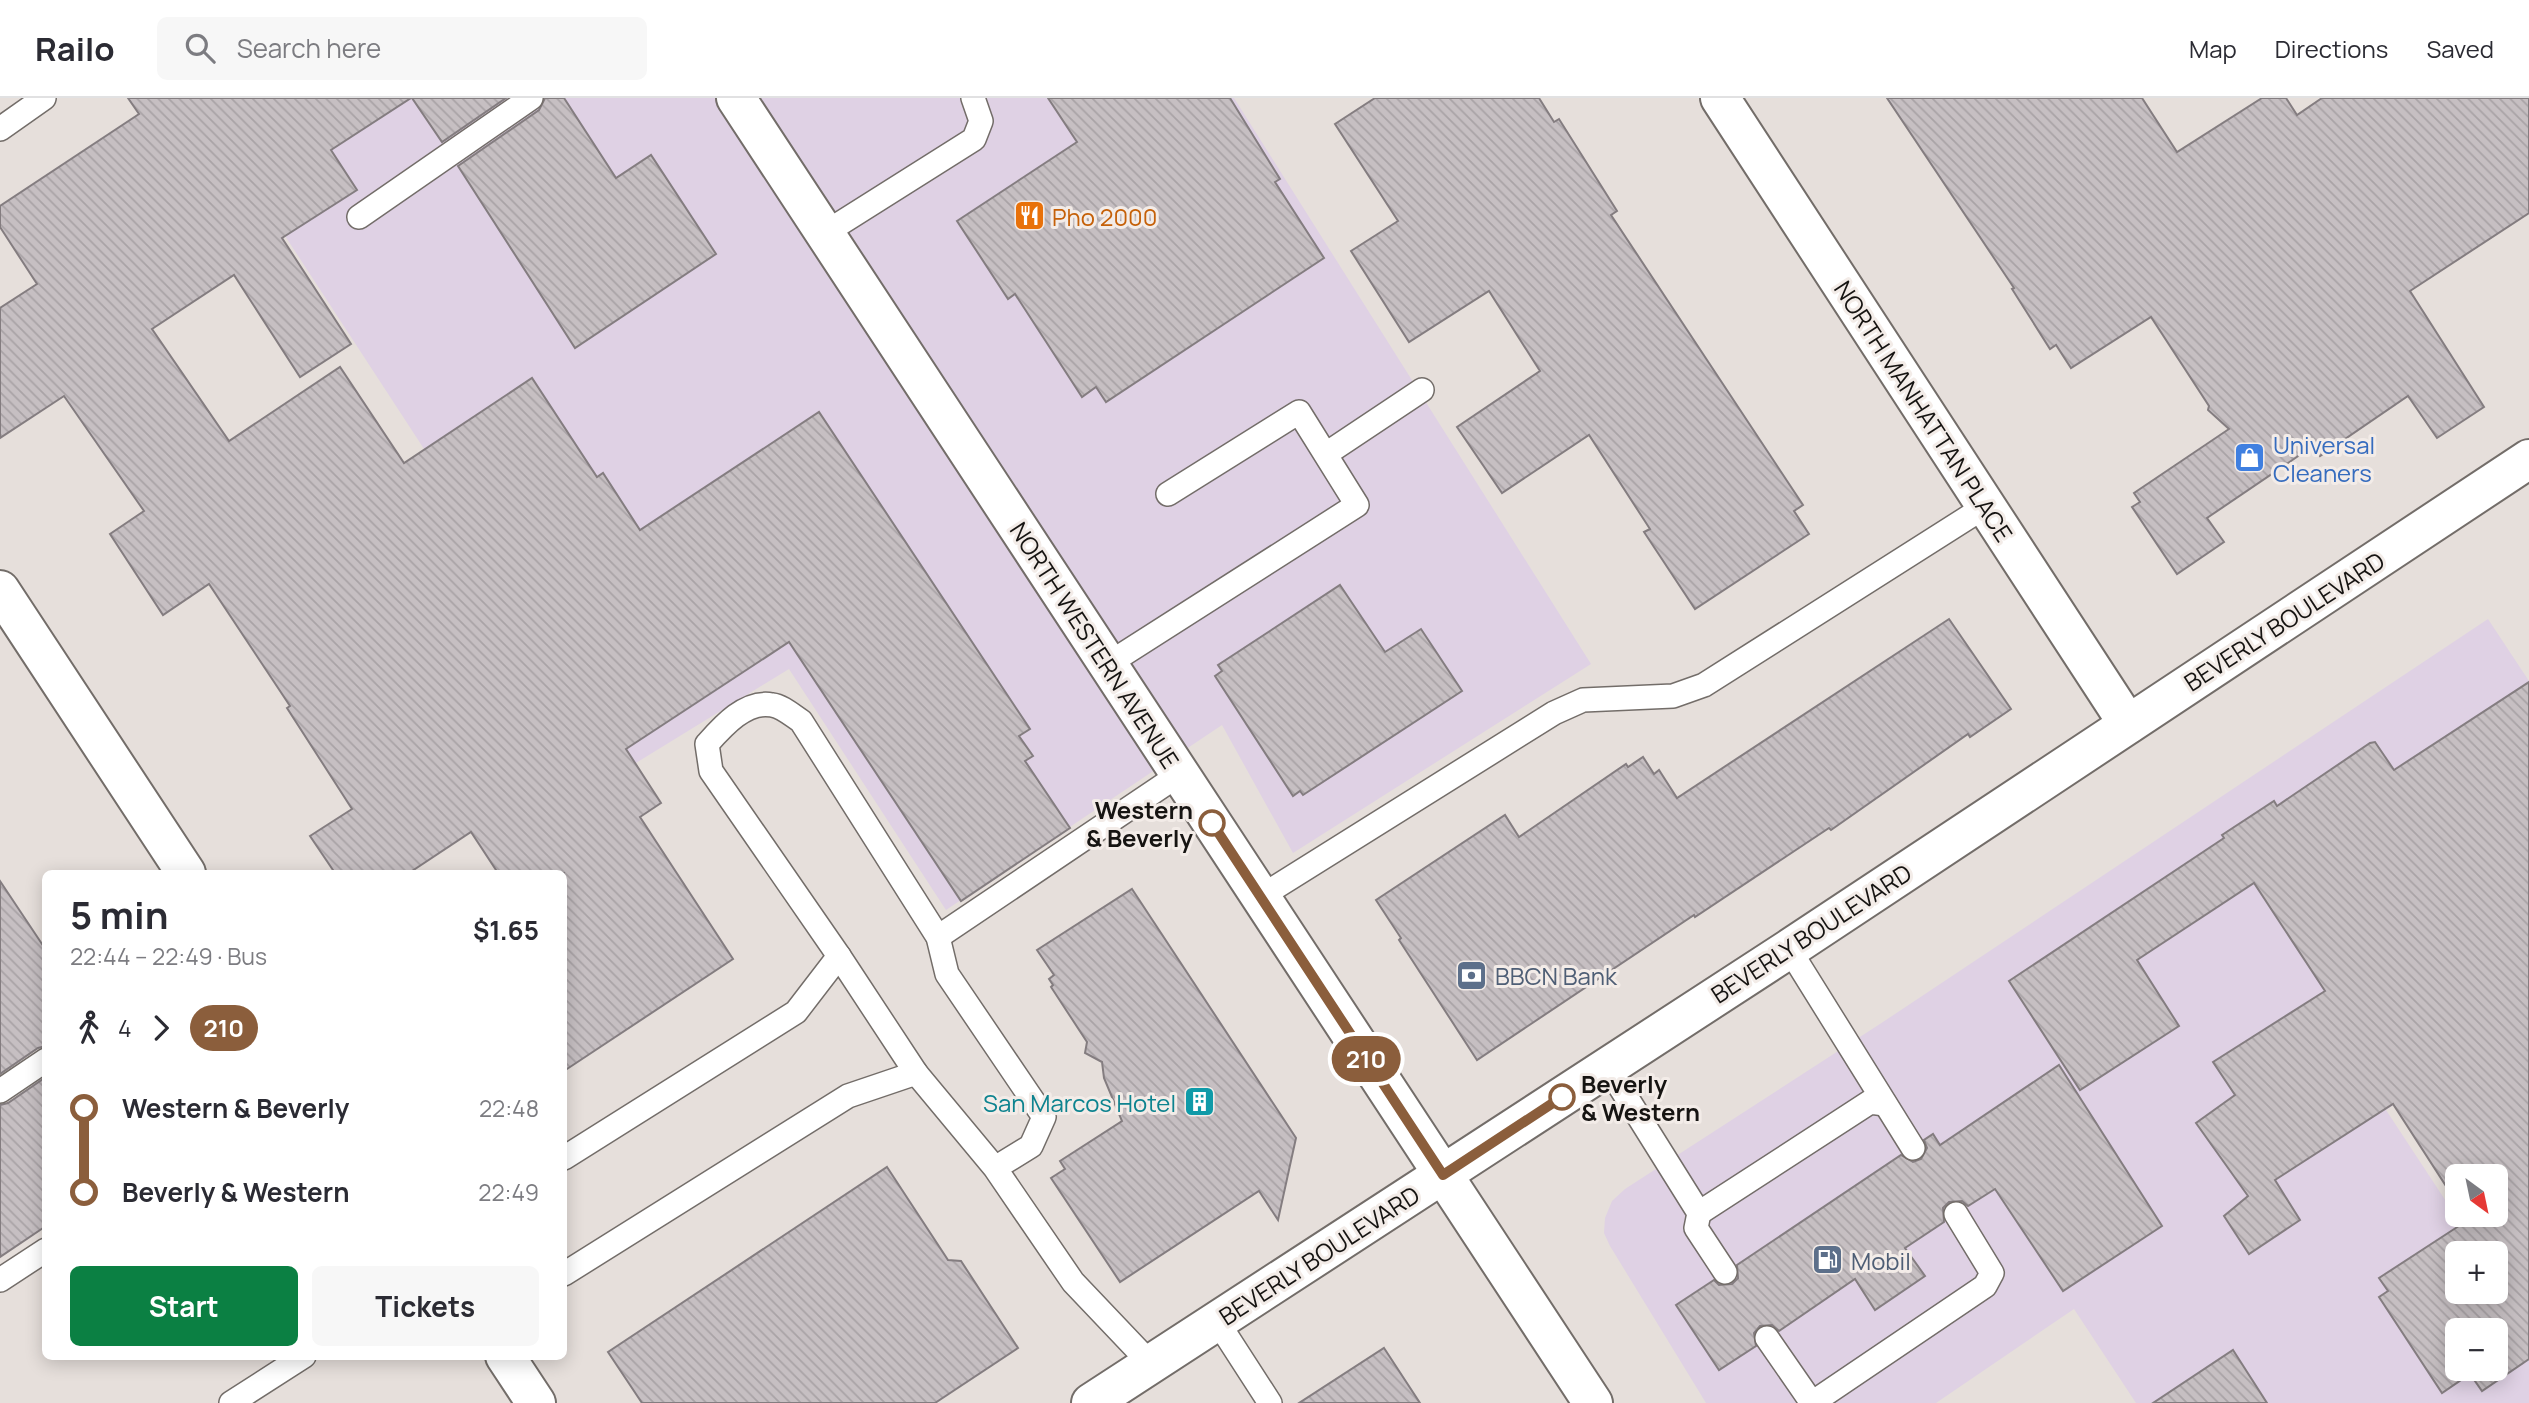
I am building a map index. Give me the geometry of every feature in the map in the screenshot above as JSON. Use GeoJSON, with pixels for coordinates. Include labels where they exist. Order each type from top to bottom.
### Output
{"type":"FeatureCollection","features":[{"type":"Feature","properties":{"kind":"main road","name":"NORTH WESTERN AVENUE"},"geometry":{"type":"LineString","coordinates":[[736,98],[1593,1403]]}},
{"type":"Feature","properties":{"kind":"main road","name":"NORTH MANHATTAN PLACE"},"geometry":{"type":"LineString","coordinates":[[1720,98],[2129,724]]}},
{"type":"Feature","properties":{"kind":"main road","name":"BEVERLY BOULEVARD"},"geometry":{"type":"LineString","coordinates":[[1091,1403],[1789,949],[2529,459]]}},
{"type":"Feature","properties":{"kind":"main road"},"geometry":{"type":"LineString","coordinates":[[0,590],[184,870]]}},
{"type":"Feature","properties":{"kind":"main road"},"geometry":{"type":"LineString","coordinates":[[508,1360],[536,1403]]}},
{"type":"Feature","properties":{"kind":"lane"},"geometry":{"type":"LineString","coordinates":[[0,129],[44,98]]}},
{"type":"Feature","properties":{"kind":"lane"},"geometry":{"type":"LineString","coordinates":[[359,217],[531,98]]}},
{"type":"Feature","properties":{"kind":"lane"},"geometry":{"type":"LineString","coordinates":[[825,233],[974,139],[981,121],[973,98]]}},
{"type":"Feature","properties":{"kind":"lane"},"geometry":{"type":"LineString","coordinates":[[1326,454],[1422,390]]}},
{"type":"Feature","properties":{"kind":"lane"},"geometry":{"type":"LineString","coordinates":[[1108,664],[1357,505],[1299,412],[1168,494]]}},
{"type":"Feature","properties":{"kind":"lane"},"geometry":{"type":"LineString","coordinates":[[1261,897],[1554,713],[1583,700],[1673,696],[1704,685],[1986,506]]}},
{"type":"Feature","properties":{"kind":"lane"},"geometry":{"type":"LineString","coordinates":[[995,1168],[1031,1146],[1044,1117],[947,974],[938,937],[801,721],[774,705],[755,705],[724,724],[707,744],[711,771],[916,1073],[995,1168],[1073,1282],[1150,1363]]}},
{"type":"Feature","properties":{"kind":"lane"},"geometry":{"type":"LineString","coordinates":[[938,937],[1180,774]]}},
{"type":"Feature","properties":{"kind":"lane"},"geometry":{"type":"LineString","coordinates":[[1789,949],[1913,1147]]}},
{"type":"Feature","properties":{"kind":"lane"},"geometry":{"type":"LineString","coordinates":[[567,1156],[796,1012],[839,956]]}},
{"type":"Feature","properties":{"kind":"lane"},"geometry":{"type":"LineString","coordinates":[[0,1091],[42,1063]]}},
{"type":"Feature","properties":{"kind":"lane"},"geometry":{"type":"LineString","coordinates":[[1607,1066],[1699,1213],[1696,1228],[1725,1272]]}},
{"type":"Feature","properties":{"kind":"lane"},"geometry":{"type":"LineString","coordinates":[[567,1272],[848,1096],[916,1073]]}},
{"type":"Feature","properties":{"kind":"lane"},"geometry":{"type":"LineString","coordinates":[[1699,1213],[1870,1102],[1885,1104]]}},
{"type":"Feature","properties":{"kind":"lane"},"geometry":{"type":"LineString","coordinates":[[1767,1338],[1812,1403],[1985,1286],[1992,1273],[1956,1214]]}},
{"type":"Feature","properties":{"kind":"lane"},"geometry":{"type":"LineString","coordinates":[[0,1280],[42,1253]]}},
{"type":"Feature","properties":{"kind":"lane"},"geometry":{"type":"LineString","coordinates":[[1217,1321],[1270,1403]]}},
{"type":"Feature","properties":{"kind":"lane"},"geometry":{"type":"LineString","coordinates":[[231,1403],[298,1360]]}},
{"type":"Feature","properties":{"kind":"shaded area"},"geometry":{"type":"Polygon","coordinates":[[[195,98],[1234,98],[1591,664],[1293,853],[1222,725],[946,910],[789,669],[631,766],[195,98]]]}},
{"type":"Feature","properties":{"kind":"shaded area"},"geometry":{"type":"Polygon","coordinates":[[[2488,619],[2529,681],[2529,1016],[2386,1110],[2445,1200],[2445,1227],[2463,1227],[2472,1241],[2445,1241],[2445,1304],[2508,1304],[2508,1296],[2529,1328],[2529,1403],[2136,1403],[2074,1309],[1936,1403],[1706,1403],[1604,1233],[1605,1218],[1612,1201],[1625,1189],[1883,1022],[2488,619]]]}},
{"type":"Feature","properties":{"kind":"building"},"geometry":{"type":"Polygon","coordinates":[[[128,98],[411,98],[331,150],[357,190],[282,238],[351,344],[300,377],[234,275],[152,329],[229,441],[340,367],[404,463],[532,378],[597,477],[603,473],[640,530],[819,412],[1030,729],[1019,736],[1033,756],[1025,761],[1070,828],[961,901],[789,642],[626,749],[661,803],[640,817],[733,959],[567,1069],[567,870],[496,870],[471,832],[414,870],[333,870],[310,836],[352,809],[287,708],[290,706],[209,584],[163,615],[110,534],[144,511],[64,396],[0,438],[0,308],[37,284],[0,227],[0,206],[139,114],[128,98]]]}},
{"type":"Feature","properties":{"kind":"building"},"geometry":{"type":"Polygon","coordinates":[[[412,98],[506,98],[442,142],[412,98]]]}},
{"type":"Feature","properties":{"kind":"building"},"geometry":{"type":"Polygon","coordinates":[[[545,98],[564,98],[616,178],[651,155],[716,254],[575,348],[458,166],[539,110],[545,98]]]}},
{"type":"Feature","properties":{"kind":"building"},"geometry":{"type":"Polygon","coordinates":[[[1048,98],[1230,98],[1280,179],[1275,182],[1324,258],[1106,402],[1096,387],[1082,397],[1015,294],[1008,299],[957,221],[1077,142],[1048,98]]]}},
{"type":"Feature","properties":{"kind":"building"},"geometry":{"type":"Polygon","coordinates":[[[1375,98],[1539,98],[1554,122],[1559,119],[1617,211],[1611,215],[1803,505],[1794,511],[1809,534],[1695,609],[1644,532],[1650,529],[1589,435],[1502,493],[1457,427],[1540,371],[1489,291],[1409,342],[1351,251],[1398,221],[1335,124],[1375,98]]]}},
{"type":"Feature","properties":{"kind":"building"},"geometry":{"type":"Polygon","coordinates":[[[1887,98],[2142,98],[2177,152],[2262,98],[2286,98],[2297,115],[2322,98],[2529,98],[2529,213],[2410,291],[2484,407],[2437,438],[2408,396],[2320,456],[2313,446],[2207,518],[2224,542],[2177,574],[2132,507],[2140,502],[2134,493],[2229,429],[2208,410],[2209,406],[2151,317],[2071,368],[2056,345],[2050,349],[2012,289],[2014,288],[1887,98]]]}},
{"type":"Feature","properties":{"kind":"building"},"geometry":{"type":"Polygon","coordinates":[[[1340,585],[1385,652],[1421,629],[1462,691],[1303,795],[1300,791],[1293,796],[1215,676],[1222,671],[1218,665],[1340,585]]]}},
{"type":"Feature","properties":{"kind":"building"},"geometry":{"type":"Polygon","coordinates":[[[1949,619],[2011,709],[1970,737],[1968,734],[1831,830],[1829,828],[1695,917],[1694,915],[1477,1060],[1376,900],[1505,815],[1519,837],[1626,764],[1628,767],[1643,757],[1654,774],[1659,770],[1677,798],[1949,619]]]}},
{"type":"Feature","properties":{"kind":"building"},"geometry":{"type":"Polygon","coordinates":[[[2529,682],[2529,1359],[2508,1373],[2508,1318],[2445,1318],[2445,1381],[2460,1381],[2442,1393],[2379,1297],[2388,1291],[2379,1278],[2457,1227],[2508,1227],[2508,1164],[2445,1164],[2445,1184],[2393,1104],[2275,1180],[2300,1220],[2249,1254],[2224,1216],[2248,1196],[2196,1123],[2235,1095],[2213,1062],[2325,991],[2254,883],[2137,960],[2179,1026],[2080,1090],[2009,981],[2224,838],[2222,835],[2274,801],[2277,806],[2375,742],[2394,770],[2529,682]]]}},
{"type":"Feature","properties":{"kind":"building"},"geometry":{"type":"Polygon","coordinates":[[[0,881],[42,944],[42,1047],[0,1074],[0,881]]]}},
{"type":"Feature","properties":{"kind":"building","name":"San Marcos Hotel"},"geometry":{"type":"Polygon","coordinates":[[[1132,889],[1296,1138],[1278,1220],[1259,1191],[1120,1282],[1051,1178],[1065,1169],[1060,1161],[1122,1121],[1104,1078],[1102,1062],[1085,1053],[1087,1042],[1051,987],[1053,985],[1049,979],[1054,975],[1037,950],[1132,889]]]}},
{"type":"Feature","properties":{"kind":"building"},"geometry":{"type":"Polygon","coordinates":[[[2059,1065],[2162,1226],[2063,1291],[1995,1189],[1968,1206],[1962,1201],[1949,1202],[1943,1208],[1944,1222],[1905,1248],[1925,1276],[1875,1310],[1855,1279],[1779,1331],[1772,1325],[1760,1326],[1754,1333],[1756,1346],[1719,1370],[1676,1305],[1714,1280],[1719,1285],[1732,1284],[1738,1278],[1737,1265],[1901,1155],[1913,1162],[1921,1159],[1927,1148],[1924,1140],[1933,1134],[1940,1145],[2059,1065]]]}},
{"type":"Feature","properties":{"kind":"building"},"geometry":{"type":"Polygon","coordinates":[[[42,1080],[42,1229],[0,1257],[0,1105],[8,1103],[42,1080]]]}},
{"type":"Feature","properties":{"kind":"building"},"geometry":{"type":"Polygon","coordinates":[[[887,1167],[948,1260],[961,1261],[1018,1348],[935,1403],[642,1403],[608,1352],[887,1167]]]}},
{"type":"Feature","properties":{"kind":"building"},"geometry":{"type":"Polygon","coordinates":[[[1384,1348],[1420,1403],[1299,1403],[1384,1348]]]}},
{"type":"Feature","properties":{"kind":"building"},"geometry":{"type":"Polygon","coordinates":[[[2233,1350],[2267,1403],[2153,1403],[2233,1350]]]}},
{"type":"Feature","properties":{"kind":"building"},"geometry":{"type":"Polygon","coordinates":[[[2475,1381],[2497,1381],[2482,1391],[2475,1381]]]}},
{"type":"Feature","properties":{"kind":"bus line","name":"210"},"geometry":{"type":"LineString","coordinates":[[1212,823],[1443,1175],[1562,1097]]}},
{"type":"Feature","properties":{"kind":"place","name":"Pho 2000"},"geometry":{"type":"Point","coordinates":[1029,216]}},
{"type":"Feature","properties":{"kind":"place","name":"Universal Cleaners"},"geometry":{"type":"Point","coordinates":[2250,458]}},
{"type":"Feature","properties":{"kind":"place","name":"Western & Beverly"},"geometry":{"type":"Point","coordinates":[1212,823]}},
{"type":"Feature","properties":{"kind":"place","name":"BBCN Bank"},"geometry":{"type":"Point","coordinates":[1472,975]}},
{"type":"Feature","properties":{"kind":"place","name":"Beverly & Western"},"geometry":{"type":"Point","coordinates":[1562,1097]}},
{"type":"Feature","properties":{"kind":"place","name":"San Marcos Hotel"},"geometry":{"type":"Point","coordinates":[1199,1102]}},
{"type":"Feature","properties":{"kind":"place","name":"Mobil"},"geometry":{"type":"Point","coordinates":[1828,1260]}}]}
